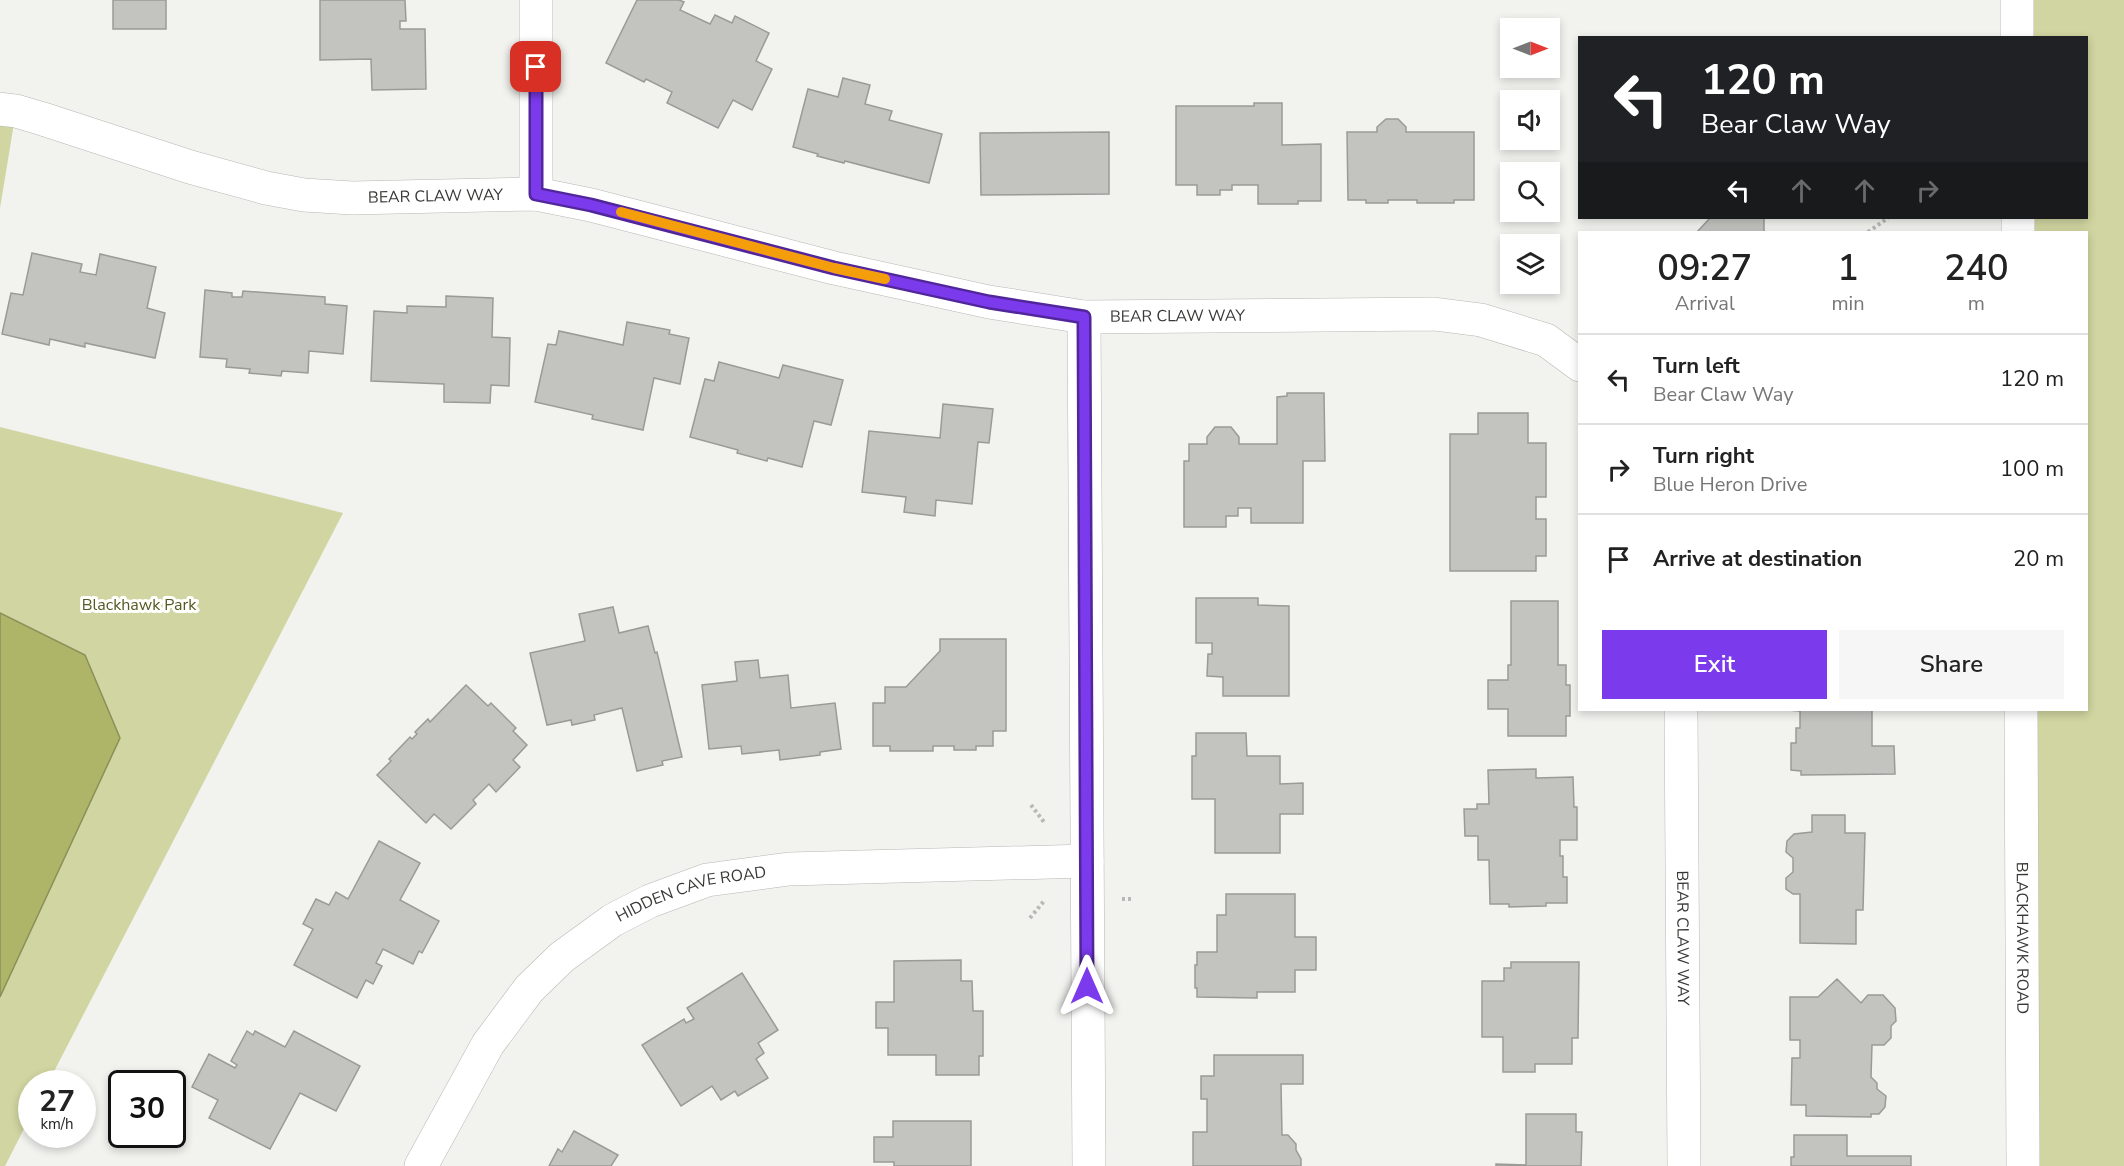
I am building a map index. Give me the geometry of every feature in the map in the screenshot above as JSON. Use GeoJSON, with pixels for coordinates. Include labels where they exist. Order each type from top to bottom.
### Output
{"type":"FeatureCollection","features":[{"type":"Feature","properties":{"kind":"street"},"geometry":{"type":"LineString","coordinates":[[536,0],[536,194]]}},
{"type":"Feature","properties":{"kind":"street"},"geometry":{"type":"LineString","coordinates":[[2017,0],[2017,36]]}},
{"type":"Feature","properties":{"kind":"street","name":"BEAR CLAW WAY"},"geometry":{"type":"LineString","coordinates":[[0,109],[34,116],[190,167],[266,188],[304,195],[352,198],[536,194],[591,205],[834,268],[989,302],[1084,317],[1434,314],[1481,320],[1546,340],[1578,364]]}},
{"type":"Feature","properties":{"kind":"street"},"geometry":{"type":"LineString","coordinates":[[1084,317],[1089,1166]]}},
{"type":"Feature","properties":{"kind":"street","name":"BEAR CLAW WAY"},"geometry":{"type":"LineString","coordinates":[[1681,711],[1684,1166]]}},
{"type":"Feature","properties":{"kind":"street","name":"BLACKHAWK ROAD"},"geometry":{"type":"LineString","coordinates":[[2020,711],[2023,1166]]}},
{"type":"Feature","properties":{"kind":"street","name":"HIDDEN CAVE ROAD"},"geometry":{"type":"LineString","coordinates":[[421,1166],[488,1044],[529,989],[562,957],[613,920],[650,901],[707,880],[789,869],[1087,861]]}},
{"type":"Feature","properties":{"kind":"path"},"geometry":{"type":"LineString","coordinates":[[1869,231],[1887,219]]}},
{"type":"Feature","properties":{"kind":"path"},"geometry":{"type":"LineString","coordinates":[[1031,805],[1044,822]]}},
{"type":"Feature","properties":{"kind":"path"},"geometry":{"type":"LineString","coordinates":[[1030,918],[1044,901]]}},
{"type":"Feature","properties":{"kind":"green space"},"geometry":{"type":"Polygon","coordinates":[[[2017,0],[2124,0],[2124,1166],[2023,1166],[2021,711],[2088,711],[2088,231],[2018,231],[2018,219],[2088,219],[2088,36],[2017,36],[2017,0]]]}},
{"type":"Feature","properties":{"kind":"green space"},"geometry":{"type":"Polygon","coordinates":[[[0,109],[16,111],[0,208],[0,109]]]}},
{"type":"Feature","properties":{"kind":"green space","name":"Blackhawk Park"},"geometry":{"type":"Polygon","coordinates":[[[0,427],[343,513],[55,1070],[18,1070],[18,1140],[5,1166],[0,1166],[0,427]]]}},
{"type":"Feature","properties":{"kind":"shaded area"},"geometry":{"type":"Polygon","coordinates":[[[0,613],[85,655],[120,738],[0,997],[0,613]]]}},
{"type":"Feature","properties":{"kind":"building"},"geometry":{"type":"Polygon","coordinates":[[[113,0],[166,0],[166,29],[113,29],[113,0]]]}},
{"type":"Feature","properties":{"kind":"building"},"geometry":{"type":"Polygon","coordinates":[[[320,0],[405,0],[406,21],[400,21],[400,29],[425,29],[426,89],[372,90],[371,59],[320,60],[320,0]]]}},
{"type":"Feature","properties":{"kind":"building"},"geometry":{"type":"Polygon","coordinates":[[[637,0],[679,0],[684,2],[680,10],[710,24],[715,15],[732,23],[735,16],[769,33],[756,61],[772,69],[752,110],[733,100],[718,128],[667,103],[672,92],[646,79],[644,82],[606,63],[637,0]]]}},
{"type":"Feature","properties":{"kind":"building"},"geometry":{"type":"Polygon","coordinates":[[[843,78],[870,85],[865,104],[892,111],[889,120],[942,134],[929,183],[817,156],[818,154],[793,147],[808,89],[838,97],[843,78]]]}},
{"type":"Feature","properties":{"kind":"building"},"geometry":{"type":"Polygon","coordinates":[[[1254,103],[1282,103],[1282,145],[1321,144],[1321,201],[1298,201],[1298,204],[1258,204],[1258,185],[1232,185],[1232,190],[1220,190],[1220,195],[1197,195],[1197,185],[1176,185],[1176,106],[1254,106],[1254,103]]]}},
{"type":"Feature","properties":{"kind":"building"},"geometry":{"type":"Polygon","coordinates":[[[1386,119],[1398,119],[1406,127],[1406,132],[1474,132],[1474,200],[1454,200],[1454,203],[1388,200],[1388,203],[1366,203],[1366,200],[1348,200],[1347,132],[1377,132],[1377,127],[1386,119]]]}},
{"type":"Feature","properties":{"kind":"building"},"geometry":{"type":"Polygon","coordinates":[[[1109,132],[1109,194],[981,195],[980,133],[1109,132]]]}},
{"type":"Feature","properties":{"kind":"building"},"geometry":{"type":"Polygon","coordinates":[[[1709,219],[1764,219],[1764,231],[1698,231],[1709,219]]]}},
{"type":"Feature","properties":{"kind":"building"},"geometry":{"type":"Polygon","coordinates":[[[32,253],[82,264],[80,272],[96,275],[100,254],[156,267],[147,308],[165,313],[155,358],[85,343],[85,347],[50,339],[49,345],[2,334],[11,293],[23,295],[32,253]]]}},
{"type":"Feature","properties":{"kind":"building"},"geometry":{"type":"Polygon","coordinates":[[[205,290],[232,293],[232,297],[242,297],[243,291],[325,297],[325,304],[347,306],[343,354],[309,351],[308,373],[282,371],[281,376],[249,373],[250,369],[226,367],[227,359],[200,357],[205,290]]]}},
{"type":"Feature","properties":{"kind":"building"},"geometry":{"type":"Polygon","coordinates":[[[446,296],[493,298],[492,337],[510,338],[509,386],[491,385],[490,403],[444,402],[444,384],[371,381],[374,311],[407,313],[407,306],[446,307],[446,296]]]}},
{"type":"Feature","properties":{"kind":"building"},"geometry":{"type":"Polygon","coordinates":[[[627,322],[670,330],[669,334],[689,338],[680,384],[654,378],[643,430],[592,419],[593,415],[535,402],[548,344],[556,345],[559,331],[623,345],[627,322]]]}},
{"type":"Feature","properties":{"kind":"building"},"geometry":{"type":"Polygon","coordinates":[[[719,362],[779,378],[783,365],[843,380],[831,425],[814,421],[802,467],[737,453],[738,450],[690,437],[705,379],[714,381],[719,362]]]}},
{"type":"Feature","properties":{"kind":"building"},"geometry":{"type":"Polygon","coordinates":[[[1287,393],[1324,393],[1325,461],[1303,461],[1303,523],[1251,523],[1251,508],[1238,508],[1238,516],[1226,516],[1226,527],[1184,527],[1184,461],[1189,461],[1189,444],[1207,444],[1207,437],[1215,427],[1231,427],[1239,437],[1239,444],[1277,444],[1277,397],[1287,396],[1287,393]]]}},
{"type":"Feature","properties":{"kind":"building"},"geometry":{"type":"Polygon","coordinates":[[[943,404],[993,409],[989,443],[978,442],[972,504],[936,500],[935,516],[904,512],[906,497],[862,492],[869,431],[940,438],[943,404]]]}},
{"type":"Feature","properties":{"kind":"building"},"geometry":{"type":"Polygon","coordinates":[[[1478,413],[1528,413],[1528,443],[1546,443],[1546,497],[1536,497],[1536,519],[1546,519],[1546,556],[1536,556],[1536,571],[1450,571],[1450,434],[1478,434],[1478,413]]]}},
{"type":"Feature","properties":{"kind":"building"},"geometry":{"type":"Polygon","coordinates":[[[1196,598],[1258,598],[1258,605],[1289,606],[1289,696],[1223,696],[1223,677],[1207,676],[1208,654],[1212,654],[1212,643],[1196,643],[1196,598]]]}},
{"type":"Feature","properties":{"kind":"building"},"geometry":{"type":"Polygon","coordinates":[[[1511,601],[1558,601],[1558,665],[1566,665],[1566,685],[1570,685],[1570,716],[1566,716],[1566,736],[1508,736],[1508,709],[1488,709],[1488,680],[1508,680],[1508,665],[1511,665],[1511,601]]]}},
{"type":"Feature","properties":{"kind":"building"},"geometry":{"type":"Polygon","coordinates":[[[613,607],[619,633],[648,626],[655,653],[657,652],[682,757],[662,761],[663,765],[637,771],[622,708],[594,715],[595,720],[572,725],[571,720],[547,725],[530,653],[585,641],[579,614],[613,607]]]}},
{"type":"Feature","properties":{"kind":"building"},"geometry":{"type":"Polygon","coordinates":[[[940,639],[1006,639],[1006,731],[993,731],[993,746],[976,746],[976,750],[954,750],[954,746],[933,746],[933,751],[890,751],[890,746],[873,746],[873,703],[885,703],[885,687],[906,687],[940,651],[940,639]]]}},
{"type":"Feature","properties":{"kind":"building"},"geometry":{"type":"Polygon","coordinates":[[[758,660],[760,678],[788,675],[791,708],[835,703],[841,749],[820,752],[820,755],[780,760],[779,750],[742,754],[741,746],[709,749],[702,685],[737,681],[735,662],[758,660]]]}},
{"type":"Feature","properties":{"kind":"building"},"geometry":{"type":"Polygon","coordinates":[[[466,685],[488,706],[491,703],[516,728],[513,731],[527,745],[513,760],[520,767],[496,792],[489,784],[473,800],[476,804],[451,829],[434,814],[426,823],[377,775],[410,737],[412,739],[417,734],[415,732],[428,719],[430,722],[466,685]]]}},
{"type":"Feature","properties":{"kind":"building"},"geometry":{"type":"Polygon","coordinates":[[[1800,711],[1872,711],[1872,746],[1894,746],[1895,774],[1801,775],[1801,771],[1791,770],[1791,743],[1796,743],[1796,728],[1800,728],[1800,711]]]}},
{"type":"Feature","properties":{"kind":"building"},"geometry":{"type":"Polygon","coordinates":[[[1196,733],[1246,733],[1247,756],[1280,756],[1280,784],[1303,783],[1303,814],[1280,814],[1280,853],[1215,853],[1215,799],[1192,799],[1192,756],[1196,756],[1196,733]]]}},
{"type":"Feature","properties":{"kind":"building"},"geometry":{"type":"Polygon","coordinates":[[[1536,769],[1536,778],[1573,777],[1574,807],[1577,807],[1577,840],[1560,840],[1563,877],[1567,877],[1567,903],[1509,907],[1509,904],[1490,904],[1489,860],[1478,860],[1478,836],[1465,836],[1464,809],[1477,809],[1477,804],[1489,804],[1488,770],[1536,769]]]}},
{"type":"Feature","properties":{"kind":"building"},"geometry":{"type":"Polygon","coordinates":[[[1812,815],[1845,815],[1845,833],[1865,833],[1863,910],[1856,910],[1856,944],[1800,943],[1800,894],[1793,894],[1786,889],[1786,878],[1793,872],[1793,858],[1786,852],[1787,841],[1794,834],[1812,832],[1812,815]]]}},
{"type":"Feature","properties":{"kind":"building"},"geometry":{"type":"Polygon","coordinates":[[[379,841],[420,863],[400,900],[439,921],[422,953],[419,951],[413,964],[383,949],[376,963],[382,966],[373,984],[366,980],[357,998],[294,965],[313,929],[303,924],[316,899],[329,905],[336,892],[348,899],[379,841]]]}},
{"type":"Feature","properties":{"kind":"building"},"geometry":{"type":"Polygon","coordinates":[[[1226,894],[1295,894],[1295,937],[1316,937],[1316,970],[1295,970],[1295,992],[1257,992],[1257,998],[1197,997],[1195,965],[1197,965],[1197,952],[1217,952],[1217,915],[1226,915],[1226,894]]]}},
{"type":"Feature","properties":{"kind":"building"},"geometry":{"type":"Polygon","coordinates":[[[961,960],[961,981],[972,981],[973,1011],[983,1011],[983,1056],[979,1056],[979,1075],[936,1075],[936,1055],[888,1055],[888,1028],[876,1028],[876,1002],[894,1002],[894,961],[961,960]]]}},
{"type":"Feature","properties":{"kind":"building"},"geometry":{"type":"Polygon","coordinates":[[[1511,962],[1579,962],[1578,1038],[1572,1038],[1572,1064],[1535,1064],[1535,1072],[1503,1072],[1503,1037],[1482,1037],[1482,981],[1504,981],[1504,968],[1511,968],[1511,962]]]}},
{"type":"Feature","properties":{"kind":"building"},"geometry":{"type":"Polygon","coordinates":[[[742,973],[778,1030],[758,1043],[764,1053],[756,1059],[768,1078],[738,1096],[735,1091],[721,1100],[712,1086],[681,1106],[642,1045],[684,1019],[686,1023],[694,1019],[687,1008],[742,973]]]}},
{"type":"Feature","properties":{"kind":"building"},"geometry":{"type":"Polygon","coordinates":[[[1837,979],[1861,1003],[1868,995],[1883,995],[1895,1008],[1896,1021],[1891,1026],[1891,1038],[1884,1045],[1872,1045],[1871,1077],[1877,1083],[1877,1089],[1886,1096],[1885,1107],[1879,1114],[1871,1114],[1871,1117],[1806,1116],[1806,1105],[1791,1105],[1792,1058],[1800,1058],[1800,1040],[1790,1040],[1790,997],[1818,997],[1837,979]]]}},
{"type":"Feature","properties":{"kind":"building"},"geometry":{"type":"Polygon","coordinates":[[[247,1031],[253,1035],[255,1031],[285,1047],[294,1031],[360,1066],[336,1111],[300,1093],[270,1149],[209,1118],[218,1100],[192,1087],[209,1054],[235,1068],[237,1065],[231,1061],[247,1031]]]}},
{"type":"Feature","properties":{"kind":"building"},"geometry":{"type":"Polygon","coordinates":[[[1214,1055],[1303,1055],[1303,1084],[1281,1084],[1282,1135],[1288,1135],[1296,1144],[1301,1166],[1193,1166],[1193,1132],[1207,1132],[1207,1099],[1201,1099],[1201,1076],[1214,1076],[1214,1055]]]}},
{"type":"Feature","properties":{"kind":"building"},"geometry":{"type":"Polygon","coordinates":[[[1526,1114],[1576,1114],[1576,1132],[1582,1132],[1581,1166],[1496,1166],[1496,1164],[1526,1165],[1526,1114]]]}},
{"type":"Feature","properties":{"kind":"building"},"geometry":{"type":"Polygon","coordinates":[[[893,1121],[971,1121],[971,1166],[894,1166],[894,1162],[874,1162],[874,1137],[893,1137],[893,1121]]]}},
{"type":"Feature","properties":{"kind":"building"},"geometry":{"type":"Polygon","coordinates":[[[574,1131],[618,1155],[611,1166],[549,1166],[558,1149],[562,1152],[574,1131]]]}},
{"type":"Feature","properties":{"kind":"building"},"geometry":{"type":"Polygon","coordinates":[[[1794,1135],[1847,1135],[1847,1156],[1911,1156],[1911,1166],[1791,1166],[1791,1157],[1794,1157],[1794,1135]]]}},
{"type":"Feature","properties":{"kind":"slow traffic"},"geometry":{"type":"LineString","coordinates":[[621,212],[834,268],[885,279]]}},
{"type":"Feature","properties":{"kind":"route"},"geometry":{"type":"LineString","coordinates":[[536,67],[536,194],[591,205],[834,268],[989,302],[1084,317],[1087,986]]}}]}
